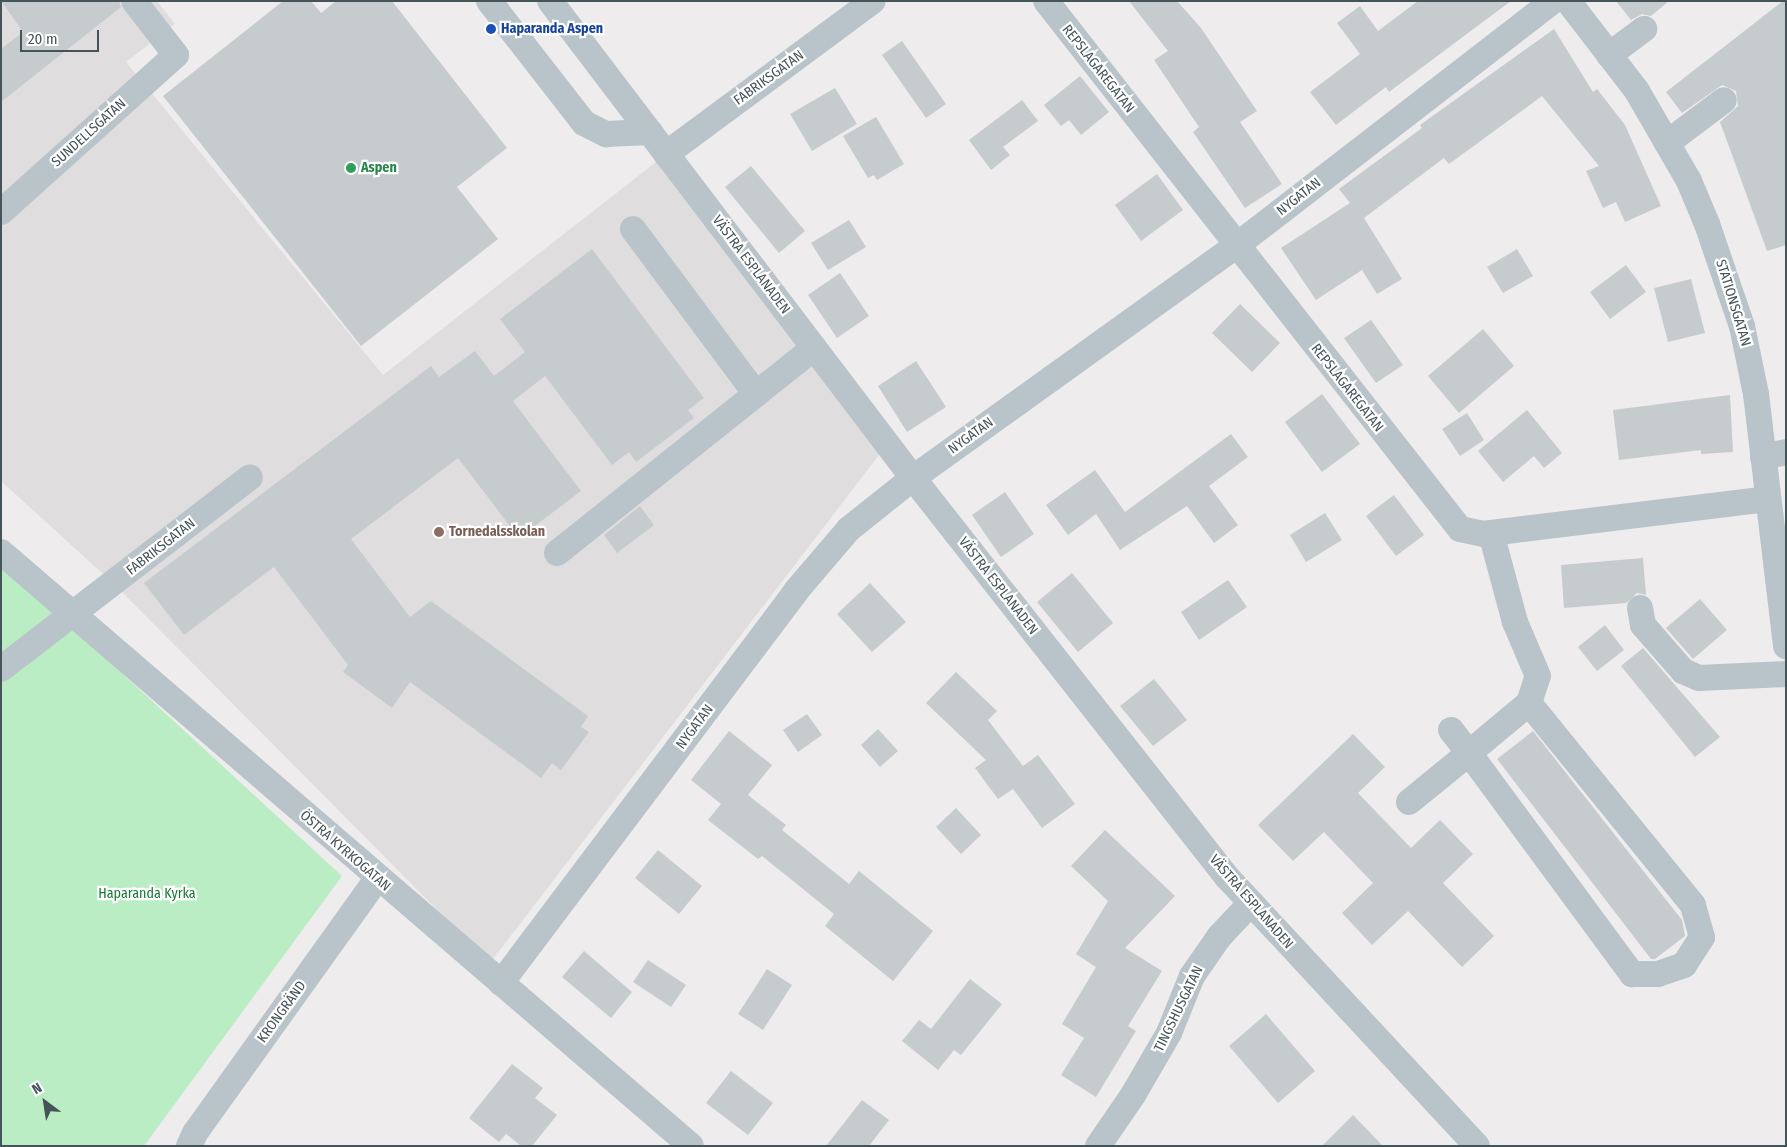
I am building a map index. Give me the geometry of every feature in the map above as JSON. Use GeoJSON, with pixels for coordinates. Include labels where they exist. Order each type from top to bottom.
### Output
{"type":"FeatureCollection","features":[{"type":"Feature","properties":{"kind":"street","name":"SUNDELLSGATAN"},"geometry":{"type":"LineString","coordinates":[[1,212],[176,55],[134,1]]}},
{"type":"Feature","properties":{"kind":"street"},"geometry":{"type":"LineString","coordinates":[[490,1],[584,123],[606,134],[650,132]]}},
{"type":"Feature","properties":{"kind":"street","name":"VÄSTRA ESPLANADEN"},"geometry":{"type":"LineString","coordinates":[[550,1],[913,478],[1250,904],[1477,1146]]}},
{"type":"Feature","properties":{"kind":"street","name":"FABRIKSGATAN"},"geometry":{"type":"LineString","coordinates":[[666,154],[872,1]]}},
{"type":"Feature","properties":{"kind":"street","name":"REPSLAGAREGATAN"},"geometry":{"type":"LineString","coordinates":[[1046,1],[1444,512],[1460,529],[1491,533],[1767,499]]}},
{"type":"Feature","properties":{"kind":"street","name":"NYGATAN"},"geometry":{"type":"LineString","coordinates":[[501,983],[796,590],[849,529],[913,478],[1236,246],[1554,1]]}},
{"type":"Feature","properties":{"kind":"street","name":"STATIONSGATAN"},"geometry":{"type":"LineString","coordinates":[[1568,1],[1636,91],[1689,181],[1707,224],[1742,326],[1756,394],[1774,455],[1767,499],[1786,646]]}},
{"type":"Feature","properties":{"kind":"street"},"geometry":{"type":"LineString","coordinates":[[1609,55],[1644,29]]}},
{"type":"Feature","properties":{"kind":"street"},"geometry":{"type":"LineString","coordinates":[[1667,143],[1724,100]]}},
{"type":"Feature","properties":{"kind":"street"},"geometry":{"type":"LineString","coordinates":[[633,229],[756,394]]}},
{"type":"Feature","properties":{"kind":"street"},"geometry":{"type":"LineString","coordinates":[[557,553],[814,348]]}},
{"type":"Feature","properties":{"kind":"street","name":"FABRIKSGATAN"},"geometry":{"type":"LineString","coordinates":[[1,669],[250,477]]}},
{"type":"Feature","properties":{"kind":"street"},"geometry":{"type":"LineString","coordinates":[[1409,802],[1529,703],[1538,676],[1515,622],[1491,533]]}},
{"type":"Feature","properties":{"kind":"street","name":"ÖSTRA KYRKOGATAN"},"geometry":{"type":"LineString","coordinates":[[1,552],[72,616],[377,879],[691,1146]]}},
{"type":"Feature","properties":{"kind":"street"},"geometry":{"type":"LineString","coordinates":[[1640,608],[1643,625],[1682,670],[1699,678],[1786,674]]}},
{"type":"Feature","properties":{"kind":"street"},"geometry":{"type":"LineString","coordinates":[[1452,730],[1632,974],[1658,974],[1684,965],[1702,937],[1693,905],[1529,703]]}},
{"type":"Feature","properties":{"kind":"street","name":"KRONGRÄND"},"geometry":{"type":"LineString","coordinates":[[189,1146],[200,1125],[377,879]]}},
{"type":"Feature","properties":{"kind":"street","name":"TINGSHUSGATAN"},"geometry":{"type":"LineString","coordinates":[[1098,1146],[1133,1095],[1169,1033],[1192,976],[1219,937],[1250,904]]}},
{"type":"Feature","properties":{"kind":"shaded area","name":"Tornedalsskolan"},"geometry":{"type":"Polygon","coordinates":[[[1,1],[157,1],[175,24],[126,62],[383,375],[660,159],[882,451],[490,963],[114,584],[1,481],[1,1]]]}},
{"type":"Feature","properties":{"kind":"green space","name":"Haparanda Kyrka"},"geometry":{"type":"Polygon","coordinates":[[[1,562],[342,876],[144,1146],[1,1146],[1,562]]]}},
{"type":"Feature","properties":{"kind":"building"},"geometry":{"type":"Polygon","coordinates":[[[1,1],[119,1],[121,7],[1,102],[1,49],[23,32],[1,1]]]}},
{"type":"Feature","properties":{"kind":"building","name":"Aspen"},"geometry":{"type":"Polygon","coordinates":[[[283,1],[311,1],[321,13],[336,1],[392,1],[507,148],[457,187],[498,239],[361,346],[163,96],[283,1]]]}},
{"type":"Feature","properties":{"kind":"building"},"geometry":{"type":"Polygon","coordinates":[[[1129,1],[1177,1],[1201,28],[1257,111],[1240,122],[1282,184],[1245,208],[1193,132],[1199,127],[1154,60],[1168,51],[1129,1]]]}},
{"type":"Feature","properties":{"kind":"building"},"geometry":{"type":"Polygon","coordinates":[[[1418,1],[1511,1],[1389,92],[1386,87],[1336,125],[1310,92],[1360,54],[1337,23],[1360,6],[1378,31],[1418,1]]]}},
{"type":"Feature","properties":{"kind":"building"},"geometry":{"type":"Polygon","coordinates":[[[1616,1],[1669,1],[1651,16],[1642,14],[1631,20],[1616,1]]]}},
{"type":"Feature","properties":{"kind":"building"},"geometry":{"type":"Polygon","coordinates":[[[1783,1],[1786,1],[1786,245],[1767,251],[1720,122],[1738,106],[1736,91],[1722,85],[1682,113],[1666,92],[1783,1]]]}},
{"type":"Feature","properties":{"kind":"building"},"geometry":{"type":"Polygon","coordinates":[[[1554,29],[1593,92],[1597,89],[1625,125],[1661,206],[1625,222],[1616,202],[1603,208],[1586,171],[1599,166],[1542,96],[1449,164],[1444,158],[1364,218],[1402,279],[1377,294],[1362,270],[1316,300],[1281,248],[1350,203],[1339,189],[1422,128],[1420,125],[1554,29]]]}},
{"type":"Feature","properties":{"kind":"building"},"geometry":{"type":"Polygon","coordinates":[[[902,41],[946,104],[926,118],[882,55],[902,41]]]}},
{"type":"Feature","properties":{"kind":"building"},"geometry":{"type":"Polygon","coordinates":[[[1080,76],[1109,112],[1081,135],[1069,120],[1061,126],[1044,105],[1080,76]]]}},
{"type":"Feature","properties":{"kind":"building"},"geometry":{"type":"Polygon","coordinates":[[[835,88],[857,124],[812,151],[790,114],[835,88]]]}},
{"type":"Feature","properties":{"kind":"building"},"geometry":{"type":"Polygon","coordinates":[[[1022,100],[1038,121],[1003,147],[1010,155],[991,170],[969,140],[1022,100]]]}},
{"type":"Feature","properties":{"kind":"building"},"geometry":{"type":"Polygon","coordinates":[[[876,117],[904,164],[877,180],[874,175],[868,178],[843,136],[876,117]]]}},
{"type":"Feature","properties":{"kind":"building"},"geometry":{"type":"Polygon","coordinates":[[[751,166],[805,231],[779,253],[725,187],[751,166]]]}},
{"type":"Feature","properties":{"kind":"building"},"geometry":{"type":"Polygon","coordinates":[[[1157,174],[1183,210],[1141,241],[1115,205],[1157,174]]]}},
{"type":"Feature","properties":{"kind":"building"},"geometry":{"type":"Polygon","coordinates":[[[849,220],[866,247],[828,270],[811,243],[849,220]]]}},
{"type":"Feature","properties":{"kind":"building"},"geometry":{"type":"Polygon","coordinates":[[[592,249],[704,398],[688,410],[694,418],[636,462],[629,452],[612,465],[545,376],[513,401],[581,491],[519,538],[458,458],[351,539],[410,617],[431,601],[588,716],[581,727],[589,732],[561,770],[552,763],[541,778],[410,682],[392,708],[343,672],[348,665],[274,567],[184,635],[144,583],[431,366],[439,377],[475,351],[494,376],[525,352],[500,319],[592,249]]]}},
{"type":"Feature","properties":{"kind":"building"},"geometry":{"type":"Polygon","coordinates":[[[1517,249],[1533,276],[1503,293],[1487,267],[1517,249]]]}},
{"type":"Feature","properties":{"kind":"building"},"geometry":{"type":"Polygon","coordinates":[[[1626,265],[1646,292],[1610,319],[1590,292],[1626,265]]]}},
{"type":"Feature","properties":{"kind":"building"},"geometry":{"type":"Polygon","coordinates":[[[840,273],[869,316],[837,338],[808,295],[840,273]]]}},
{"type":"Feature","properties":{"kind":"building"},"geometry":{"type":"Polygon","coordinates":[[[1691,279],[1705,333],[1668,342],[1654,288],[1691,279]]]}},
{"type":"Feature","properties":{"kind":"building"},"geometry":{"type":"Polygon","coordinates":[[[1240,304],[1280,343],[1252,372],[1212,333],[1240,304]]]}},
{"type":"Feature","properties":{"kind":"building"},"geometry":{"type":"Polygon","coordinates":[[[1371,320],[1403,365],[1376,383],[1344,338],[1371,320]]]}},
{"type":"Feature","properties":{"kind":"building"},"geometry":{"type":"Polygon","coordinates":[[[1483,329],[1514,366],[1459,413],[1428,376],[1483,329]]]}},
{"type":"Feature","properties":{"kind":"building"},"geometry":{"type":"Polygon","coordinates":[[[916,361],[946,407],[907,432],[878,386],[916,361]]]}},
{"type":"Feature","properties":{"kind":"building"},"geometry":{"type":"Polygon","coordinates":[[[1322,394],[1360,444],[1322,472],[1285,422],[1322,394]]]}},
{"type":"Feature","properties":{"kind":"building"},"geometry":{"type":"Polygon","coordinates":[[[1730,395],[1733,452],[1701,454],[1701,450],[1619,460],[1613,410],[1730,395]]]}},
{"type":"Feature","properties":{"kind":"building"},"geometry":{"type":"Polygon","coordinates":[[[1527,410],[1562,453],[1544,468],[1534,456],[1503,482],[1478,451],[1527,410]]]}},
{"type":"Feature","properties":{"kind":"building"},"geometry":{"type":"Polygon","coordinates":[[[1467,413],[1484,440],[1460,456],[1442,429],[1467,413]]]}},
{"type":"Feature","properties":{"kind":"building"},"geometry":{"type":"Polygon","coordinates":[[[1231,434],[1248,457],[1209,486],[1238,525],[1214,543],[1187,506],[1120,550],[1096,514],[1068,535],[1046,505],[1095,470],[1125,512],[1231,434]]]}},
{"type":"Feature","properties":{"kind":"building"},"geometry":{"type":"Polygon","coordinates":[[[1005,492],[1034,534],[1001,557],[972,515],[1005,492]]]}},
{"type":"Feature","properties":{"kind":"building"},"geometry":{"type":"Polygon","coordinates":[[[1394,495],[1424,535],[1396,556],[1366,516],[1394,495]]]}},
{"type":"Feature","properties":{"kind":"building"},"geometry":{"type":"Polygon","coordinates":[[[640,506],[654,525],[617,553],[604,535],[640,506]]]}},
{"type":"Feature","properties":{"kind":"building"},"geometry":{"type":"Polygon","coordinates":[[[1325,513],[1342,540],[1306,562],[1290,535],[1325,513]]]}},
{"type":"Feature","properties":{"kind":"building"},"geometry":{"type":"Polygon","coordinates":[[[1643,558],[1646,595],[1637,593],[1626,603],[1564,608],[1561,565],[1643,558]]]}},
{"type":"Feature","properties":{"kind":"building"},"geometry":{"type":"Polygon","coordinates":[[[1072,573],[1113,623],[1078,652],[1037,602],[1072,573]]]}},
{"type":"Feature","properties":{"kind":"building"},"geometry":{"type":"Polygon","coordinates":[[[1228,580],[1247,607],[1199,640],[1181,612],[1228,580]]]}},
{"type":"Feature","properties":{"kind":"building"},"geometry":{"type":"Polygon","coordinates":[[[870,583],[906,622],[872,652],[837,614],[870,583]]]}},
{"type":"Feature","properties":{"kind":"building"},"geometry":{"type":"Polygon","coordinates":[[[1700,599],[1727,630],[1693,659],[1666,628],[1700,599]]]}},
{"type":"Feature","properties":{"kind":"building"},"geometry":{"type":"Polygon","coordinates":[[[1605,625],[1624,650],[1597,671],[1578,647],[1605,625]]]}},
{"type":"Feature","properties":{"kind":"building"},"geometry":{"type":"Polygon","coordinates":[[[1643,648],[1720,737],[1695,757],[1621,666],[1643,648]]]}},
{"type":"Feature","properties":{"kind":"building"},"geometry":{"type":"Polygon","coordinates":[[[956,672],[997,711],[988,720],[1023,766],[1038,755],[1075,804],[1042,828],[1013,789],[998,799],[975,768],[986,760],[926,703],[956,672]]]}},
{"type":"Feature","properties":{"kind":"building"},"geometry":{"type":"Polygon","coordinates":[[[1154,679],[1187,720],[1153,746],[1120,706],[1154,679]]]}},
{"type":"Feature","properties":{"kind":"building"},"geometry":{"type":"Polygon","coordinates":[[[807,714],[822,735],[798,752],[783,730],[807,714]]]}},
{"type":"Feature","properties":{"kind":"building"},"geometry":{"type":"Polygon","coordinates":[[[878,729],[898,751],[880,767],[861,745],[878,729]]]}},
{"type":"Feature","properties":{"kind":"building"},"geometry":{"type":"Polygon","coordinates":[[[729,731],[772,765],[748,795],[786,825],[782,830],[849,884],[859,871],[933,931],[893,981],[825,926],[834,914],[762,856],[758,859],[708,820],[721,804],[691,780],[729,731]]]}},
{"type":"Feature","properties":{"kind":"building"},"geometry":{"type":"Polygon","coordinates":[[[1533,731],[1682,920],[1685,936],[1655,959],[1651,959],[1497,759],[1533,731]]]}},
{"type":"Feature","properties":{"kind":"building"},"geometry":{"type":"Polygon","coordinates":[[[1353,734],[1385,767],[1358,793],[1411,848],[1440,820],[1473,854],[1443,883],[1494,936],[1462,967],[1408,911],[1372,945],[1342,913],[1373,883],[1324,832],[1293,861],[1258,825],[1353,734]]]}},
{"type":"Feature","properties":{"kind":"building"},"geometry":{"type":"Polygon","coordinates":[[[956,808],[981,835],[961,854],[936,827],[956,808]]]}},
{"type":"Feature","properties":{"kind":"building"},"geometry":{"type":"Polygon","coordinates":[[[1105,830],[1175,896],[1125,948],[1162,971],[1128,1026],[1136,1031],[1096,1097],[1061,1075],[1084,1038],[1062,1024],[1096,967],[1076,954],[1108,901],[1071,866],[1105,830]]]}},
{"type":"Feature","properties":{"kind":"building"},"geometry":{"type":"Polygon","coordinates":[[[658,850],[702,886],[679,914],[635,878],[658,850]]]}},
{"type":"Feature","properties":{"kind":"building"},"geometry":{"type":"Polygon","coordinates":[[[584,951],[632,992],[611,1018],[562,977],[584,951]]]}},
{"type":"Feature","properties":{"kind":"building"},"geometry":{"type":"Polygon","coordinates":[[[648,960],[686,985],[671,1007],[633,982],[648,960]]]}},
{"type":"Feature","properties":{"kind":"building"},"geometry":{"type":"Polygon","coordinates":[[[767,969],[792,985],[763,1030],[738,1014],[767,969]]]}},
{"type":"Feature","properties":{"kind":"building"},"geometry":{"type":"Polygon","coordinates":[[[970,979],[1002,1004],[961,1055],[954,1050],[938,1070],[902,1041],[919,1020],[931,1029],[970,979]]]}},
{"type":"Feature","properties":{"kind":"building"},"geometry":{"type":"Polygon","coordinates":[[[1266,1014],[1315,1071],[1278,1103],[1229,1046],[1266,1014]]]}},
{"type":"Feature","properties":{"kind":"building"},"geometry":{"type":"Polygon","coordinates":[[[512,1064],[543,1088],[535,1098],[557,1115],[532,1146],[521,1146],[506,1134],[499,1142],[469,1118],[512,1064]]]}},
{"type":"Feature","properties":{"kind":"building"},"geometry":{"type":"Polygon","coordinates":[[[731,1071],[773,1103],[748,1135],[706,1103],[731,1071]]]}},
{"type":"Feature","properties":{"kind":"building"},"geometry":{"type":"Polygon","coordinates":[[[862,1100],[889,1120],[869,1146],[826,1146],[862,1100]]]}},
{"type":"Feature","properties":{"kind":"building"},"geometry":{"type":"Polygon","coordinates":[[[1353,1115],[1383,1146],[1322,1146],[1353,1115]]]}},
{"type":"Feature","properties":{"kind":"place","name":"Haparanda Aspen"},"geometry":{"type":"Point","coordinates":[491,29]}},
{"type":"Feature","properties":{"kind":"place","name":"Aspen"},"geometry":{"type":"Point","coordinates":[351,168]}},
{"type":"Feature","properties":{"kind":"place","name":"Tornedalsskolan"},"geometry":{"type":"Point","coordinates":[439,532]}}]}
